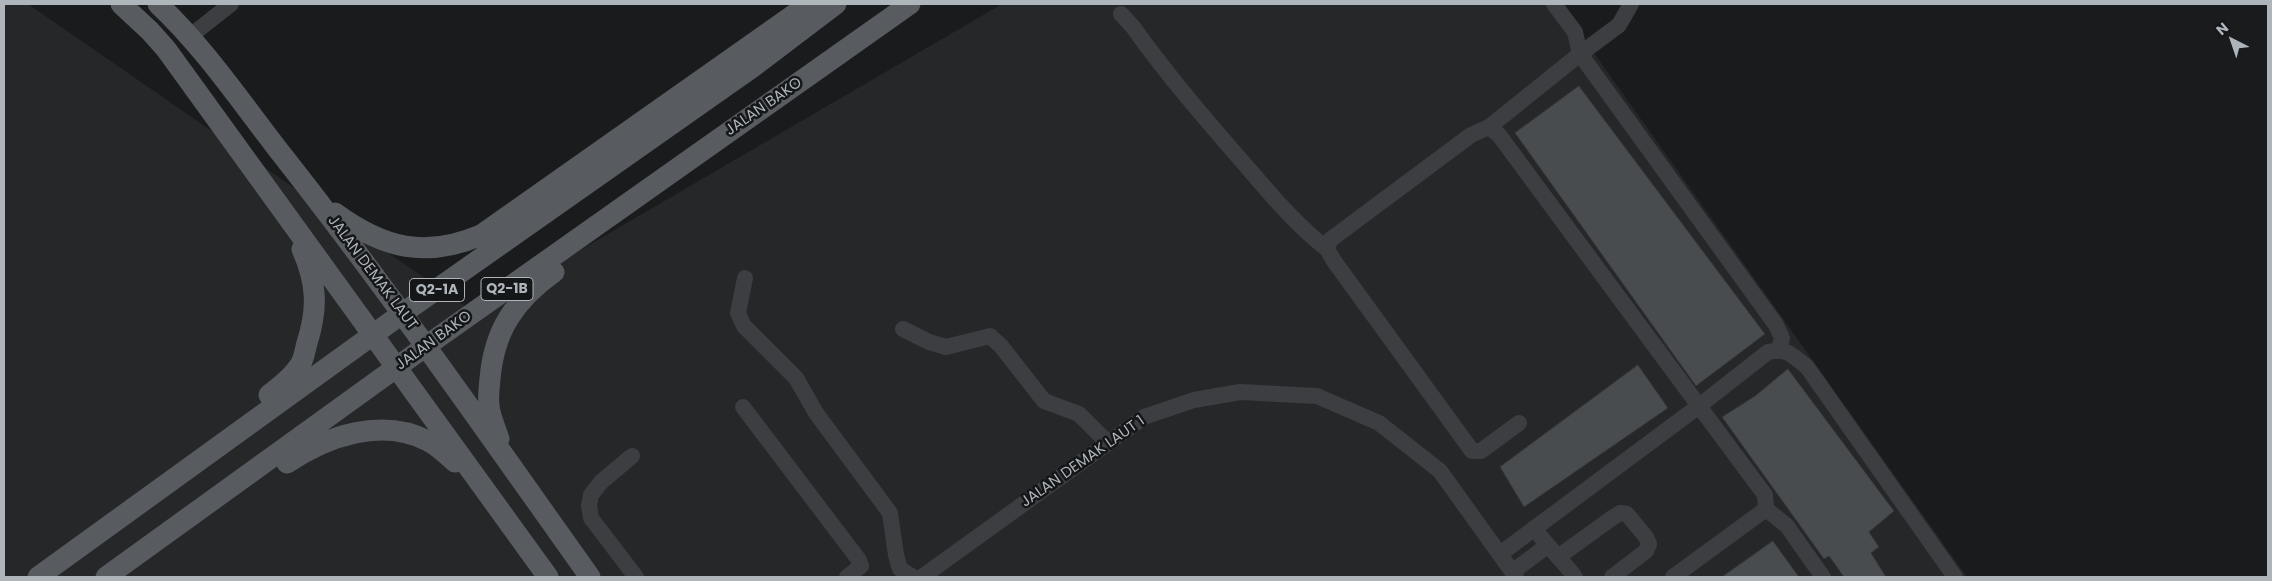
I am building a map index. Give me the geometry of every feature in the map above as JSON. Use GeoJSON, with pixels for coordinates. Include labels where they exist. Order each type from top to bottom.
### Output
{"type":"FeatureCollection","features":[{"type":"Feature","properties":{"kind":"main road"},"geometry":{"type":"LineString","coordinates":[[121,4],[166,49],[548,577]]}},
{"type":"Feature","properties":{"kind":"main road","name":"JALAN DEMAK LAUT"},"geometry":{"type":"LineString","coordinates":[[158,4],[190,37],[317,199],[403,313],[590,577]]}},
{"type":"Feature","properties":{"kind":"main road"},"geometry":{"type":"LineString","coordinates":[[317,199],[365,233],[385,240],[419,248],[458,245],[481,235],[809,4]]}},
{"type":"Feature","properties":{"kind":"main road","name":"Q2-1A"},"geometry":{"type":"LineString","coordinates":[[38,577],[403,313],[753,68],[836,4]]}},
{"type":"Feature","properties":{"kind":"main road"},"geometry":{"type":"LineString","coordinates":[[506,458],[489,406],[491,362],[496,343],[505,323],[520,300],[538,283],[886,34],[907,6]]}},
{"type":"Feature","properties":{"kind":"main road","name":"JALAN BAKO"},"geometry":{"type":"LineString","coordinates":[[108,576],[426,346],[907,6]]}},
{"type":"Feature","properties":{"kind":"main road"},"geometry":{"type":"LineString","coordinates":[[84,545],[103,515],[286,382],[301,364],[314,321],[316,292],[311,268],[290,221]]}},
{"type":"Feature","properties":{"kind":"main road"},"geometry":{"type":"LineString","coordinates":[[108,576],[137,564],[307,450],[342,434],[392,430],[414,435],[430,441],[482,486]]}},
{"type":"Feature","properties":{"kind":"street"},"geometry":{"type":"LineString","coordinates":[[190,37],[231,4]]}},
{"type":"Feature","properties":{"kind":"street"},"geometry":{"type":"LineString","coordinates":[[1554,4],[1575,32],[1580,54],[1776,325],[1782,338],[1779,349]]}},
{"type":"Feature","properties":{"kind":"street"},"geometry":{"type":"LineString","coordinates":[[1327,249],[1330,240],[1471,135],[1489,127],[1619,25],[1632,4]]}},
{"type":"Feature","properties":{"kind":"street"},"geometry":{"type":"LineString","coordinates":[[1121,14],[1209,123],[1270,194],[1306,233],[1327,249],[1464,443],[1472,451],[1482,451],[1519,423]]}},
{"type":"Feature","properties":{"kind":"street"},"geometry":{"type":"LineString","coordinates":[[1489,127],[1499,135],[1765,495],[1766,509],[1787,526],[1823,577]]}},
{"type":"Feature","properties":{"kind":"street"},"geometry":{"type":"LineString","coordinates":[[745,278],[738,313],[744,326],[796,378],[816,414],[890,513],[900,569],[913,577]]}},
{"type":"Feature","properties":{"kind":"street"},"geometry":{"type":"LineString","coordinates":[[903,329],[929,342],[946,347],[990,336],[1001,346],[1044,401],[1079,414],[1108,444]]}},
{"type":"Feature","properties":{"kind":"street"},"geometry":{"type":"LineString","coordinates":[[1500,554],[1699,406],[1768,352],[1779,349],[1789,353],[1807,367],[1955,577]]}},
{"type":"Feature","properties":{"kind":"street","name":"JALAN DEMAK LAUT 1"},"geometry":{"type":"LineString","coordinates":[[922,577],[1144,417],[1194,400],[1240,392],[1317,396],[1379,423],[1440,471],[1514,574]]}},
{"type":"Feature","properties":{"kind":"street"},"geometry":{"type":"LineString","coordinates":[[743,407],[859,560],[860,566],[848,577]]}},
{"type":"Feature","properties":{"kind":"street"},"geometry":{"type":"LineString","coordinates":[[632,456],[601,482],[592,495],[589,505],[591,518],[636,577]]}},
{"type":"Feature","properties":{"kind":"street"},"geometry":{"type":"LineString","coordinates":[[1672,577],[1766,509]]}},
{"type":"Feature","properties":{"kind":"street"},"geometry":{"type":"LineString","coordinates":[[1514,574],[1620,513],[1627,514],[1646,537],[1649,544],[1646,550],[1612,577]]}},
{"type":"Feature","properties":{"kind":"street"},"geometry":{"type":"LineString","coordinates":[[1534,528],[1575,577]]}},
{"type":"Feature","properties":{"kind":"shaded area"},"geometry":{"type":"Polygon","coordinates":[[[4,4],[28,4],[474,312],[1002,4],[1559,4],[1967,577],[4,577],[4,4]]]}},
{"type":"Feature","properties":{"kind":"building"},"geometry":{"type":"Polygon","coordinates":[[[1579,86],[1765,334],[1696,386],[1515,133],[1579,86]]]}},
{"type":"Feature","properties":{"kind":"building"},"geometry":{"type":"Polygon","coordinates":[[[1638,365],[1668,408],[1524,507],[1500,467],[1638,365]]]}},
{"type":"Feature","properties":{"kind":"building"},"geometry":{"type":"Polygon","coordinates":[[[1788,369],[1894,511],[1869,532],[1879,547],[1871,553],[1886,577],[1844,577],[1829,556],[1824,559],[1722,417],[1755,396],[1788,369]]]}},
{"type":"Feature","properties":{"kind":"building"},"geometry":{"type":"Polygon","coordinates":[[[1773,541],[1799,577],[1722,577],[1773,541]]]}}]}
